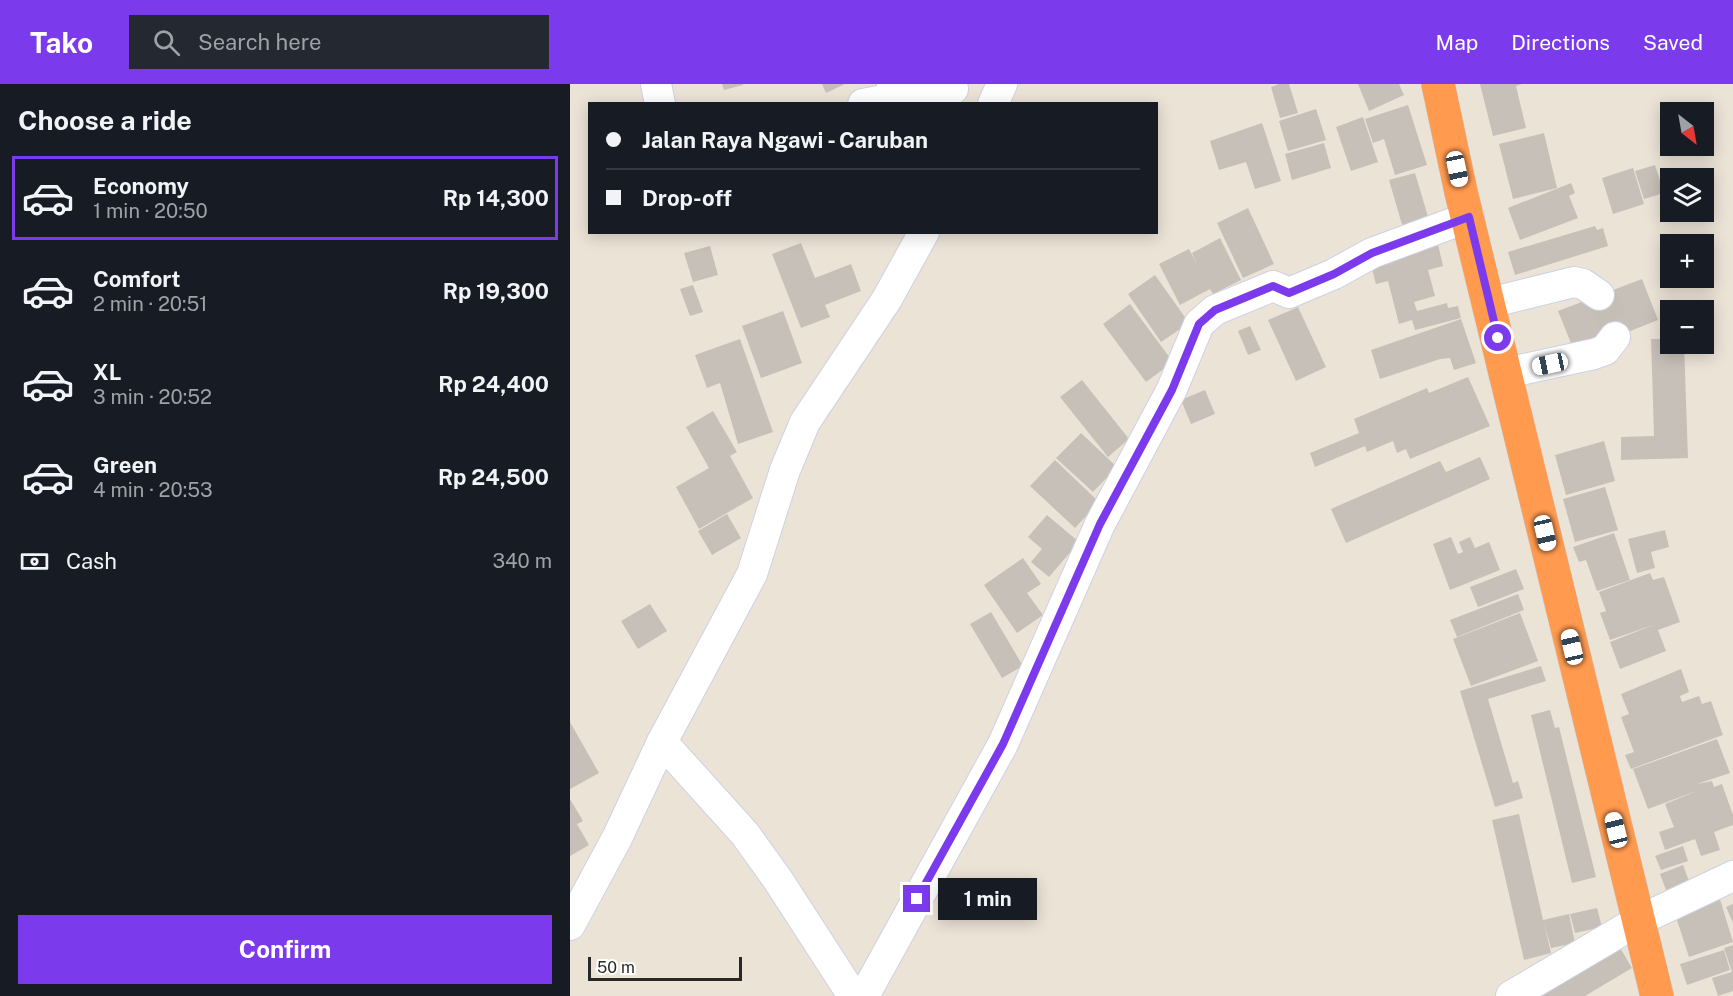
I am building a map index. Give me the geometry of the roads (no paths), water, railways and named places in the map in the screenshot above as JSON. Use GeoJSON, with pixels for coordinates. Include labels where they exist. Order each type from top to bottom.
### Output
{"type":"FeatureCollection","features":[{"type":"Feature","properties":{"kind":"highway"},"geometry":{"type":"LineString","coordinates":[[1438,84],[1657,996]]}},
{"type":"Feature","properties":{"kind":"street"},"geometry":{"type":"LineString","coordinates":[[656,84],[660,102]]}},
{"type":"Feature","properties":{"kind":"street"},"geometry":{"type":"LineString","coordinates":[[994,102],[1002,84]]}},
{"type":"Feature","properties":{"kind":"street"},"geometry":{"type":"LineString","coordinates":[[868,102],[893,91],[953,89]]}},
{"type":"Feature","properties":{"kind":"street"},"geometry":{"type":"LineString","coordinates":[[864,996],[1003,744],[1100,524],[1172,390],[1199,324],[1215,310],[1259,291],[1273,286],[1289,293],[1334,274],[1372,253],[1469,217]]}},
{"type":"Feature","properties":{"kind":"street"},"geometry":{"type":"LineString","coordinates":[[570,925],[752,574],[785,470],[806,422],[887,299],[923,234]]}},
{"type":"Feature","properties":{"kind":"street"},"geometry":{"type":"LineString","coordinates":[[1489,303],[1574,282],[1584,284],[1599,295]]}},
{"type":"Feature","properties":{"kind":"street"},"geometry":{"type":"LineString","coordinates":[[1506,373],[1594,354],[1605,350],[1616,337]]}},
{"type":"Feature","properties":{"kind":"street"},"geometry":{"type":"LineString","coordinates":[[663,742],[745,834],[778,880],[853,996]]}},
{"type":"Feature","properties":{"kind":"street"},"geometry":{"type":"LineString","coordinates":[[1511,996],[1638,921],[1733,876]]}},
{"type":"Feature","properties":{"kind":"tunnel"},"geometry":{"type":"LineString","coordinates":[[1599,295],[1615,324],[1615,337]]}}]}
